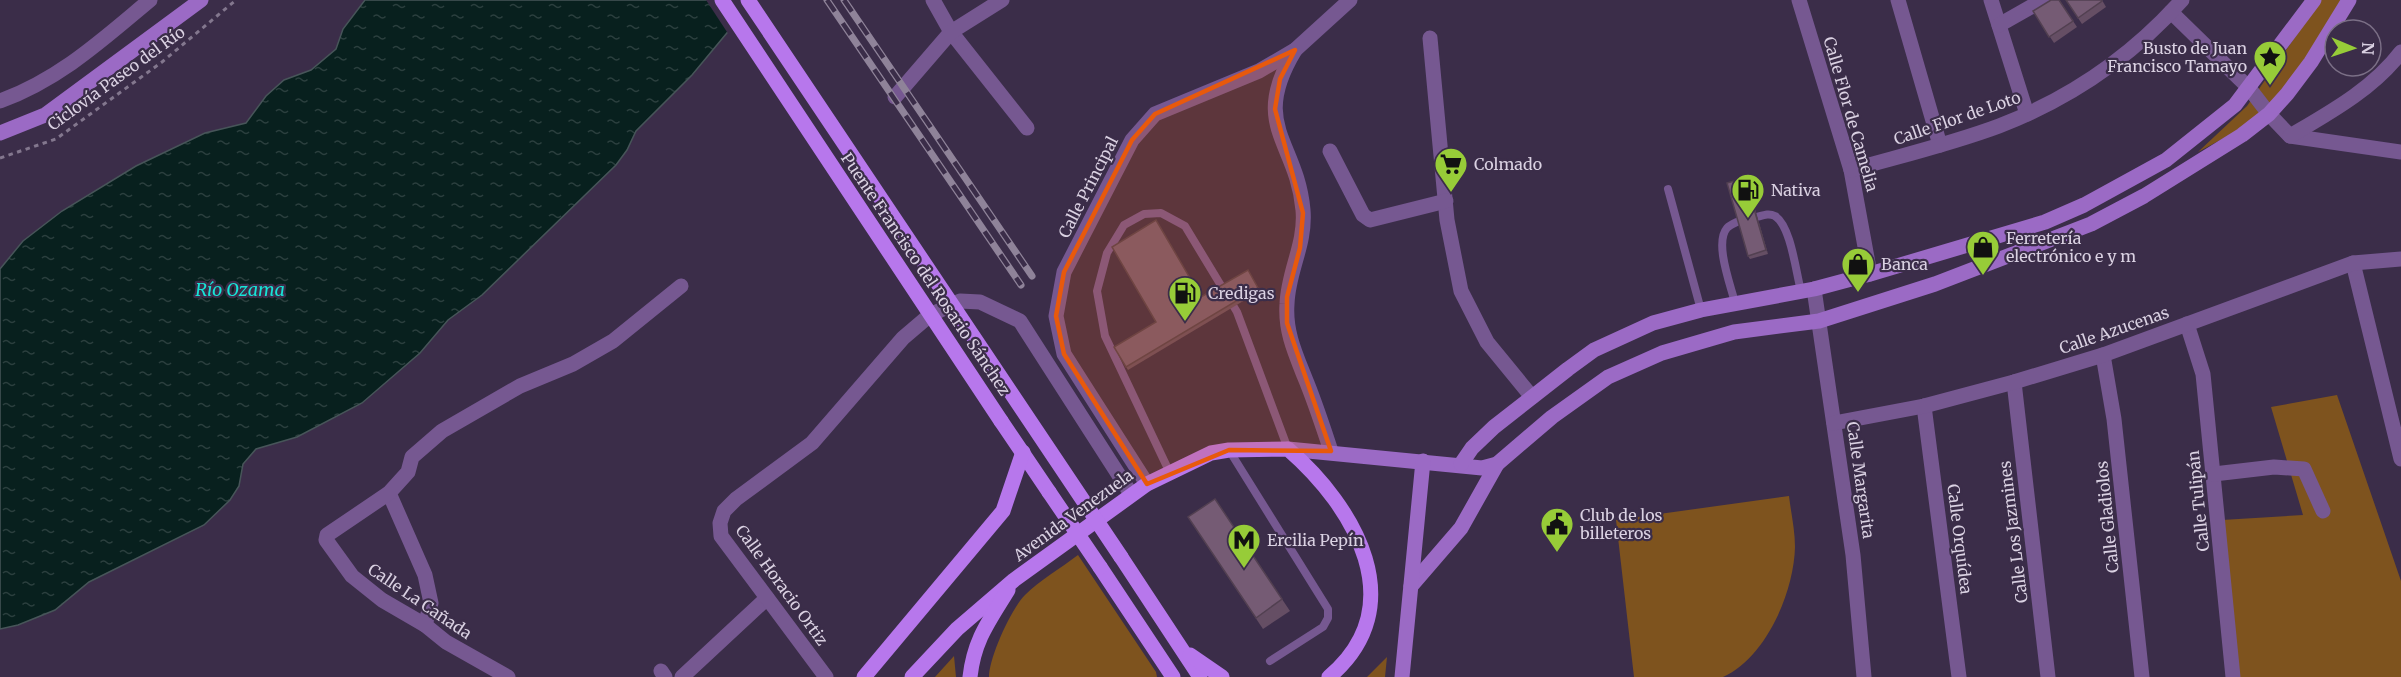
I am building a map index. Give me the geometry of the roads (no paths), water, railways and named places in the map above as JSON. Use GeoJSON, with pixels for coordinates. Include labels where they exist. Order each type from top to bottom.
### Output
{"type":"FeatureCollection","features":[{"type":"Feature","properties":{"kind":"main road"},"geometry":{"type":"LineString","coordinates":[[0,133],[45,115],[201,0]]}},
{"type":"Feature","properties":{"kind":"main road","name":"Puente Francisco del Rosario Sánchez"},"geometry":{"type":"LineString","coordinates":[[722,0],[1171,676]]}},
{"type":"Feature","properties":{"kind":"main road","name":"Puente Francisco del Rosario Sánchez"},"geometry":{"type":"LineString","coordinates":[[748,0],[1186,652],[1200,677]]}},
{"type":"Feature","properties":{"kind":"main road"},"geometry":{"type":"LineString","coordinates":[[1461,464],[1472,448],[1494,427],[1594,350],[1653,323],[1701,310],[1807,290],[1870,274],[2045,222],[2084,205],[2166,160],[2235,105],[2314,0]]}},
{"type":"Feature","properties":{"kind":"main road"},"geometry":{"type":"LineString","coordinates":[[1411,586],[1461,528],[1497,464],[1552,417],[1608,377],[1662,352],[1734,332],[1819,321],[1935,284],[2091,224],[2144,196],[2242,135],[2269,114],[2288,94],[2312,62],[2349,0]]}},
{"type":"Feature","properties":{"kind":"main road"},"geometry":{"type":"LineString","coordinates":[[1288,449],[1331,451],[1482,468],[1497,464]]}},
{"type":"Feature","properties":{"kind":"main road"},"geometry":{"type":"LineString","coordinates":[[1288,449],[1321,480],[1349,519],[1361,543],[1369,570],[1367,623],[1359,645],[1344,664],[1329,677]]}},
{"type":"Feature","properties":{"kind":"main road","name":"Avenida Venezuela"},"geometry":{"type":"LineString","coordinates":[[912,677],[957,629],[1014,580],[1147,484],[1169,471],[1211,453],[1228,450],[1288,449]]}},
{"type":"Feature","properties":{"kind":"main road"},"geometry":{"type":"LineString","coordinates":[[864,677],[1003,511],[1023,452]]}},
{"type":"Feature","properties":{"kind":"main road"},"geometry":{"type":"LineString","coordinates":[[1402,677],[1423,461]]}},
{"type":"Feature","properties":{"kind":"main road"},"geometry":{"type":"LineString","coordinates":[[970,677],[972,657],[981,632],[1014,580]]}},
{"type":"Feature","properties":{"kind":"main road"},"geometry":{"type":"LineString","coordinates":[[1138,625],[1161,615]]}},
{"type":"Feature","properties":{"kind":"main road"},"geometry":{"type":"LineString","coordinates":[[1186,652],[1222,677]]}},
{"type":"Feature","properties":{"kind":"street"},"geometry":{"type":"LineString","coordinates":[[0,101],[29,90],[71,64],[150,0]]}},
{"type":"Feature","properties":{"kind":"street"},"geometry":{"type":"LineString","coordinates":[[933,0],[951,32],[1028,128]]}},
{"type":"Feature","properties":{"kind":"street"},"geometry":{"type":"LineString","coordinates":[[895,97],[951,32],[1002,0]]}},
{"type":"Feature","properties":{"kind":"street","name":"Calle Principal"},"geometry":{"type":"LineString","coordinates":[[1147,484],[1064,354],[1056,316],[1064,272],[1132,140],[1155,114],[1259,71],[1295,50],[1350,0]]}},
{"type":"Feature","properties":{"kind":"street","name":"Calle Flor de Camelia"},"geometry":{"type":"LineString","coordinates":[[1799,0],[1851,170],[1870,274]]}},
{"type":"Feature","properties":{"kind":"street"},"geometry":{"type":"LineString","coordinates":[[1898,0],[1940,145]]}},
{"type":"Feature","properties":{"kind":"street"},"geometry":{"type":"LineString","coordinates":[[1991,0],[2027,114]]}},
{"type":"Feature","properties":{"kind":"street"},"geometry":{"type":"LineString","coordinates":[[1999,25],[2043,0]]}},
{"type":"Feature","properties":{"kind":"street"},"geometry":{"type":"LineString","coordinates":[[2176,6],[2290,136],[2401,152]]}},
{"type":"Feature","properties":{"kind":"street","name":"Calle Flor de Loto"},"geometry":{"type":"LineString","coordinates":[[1851,170],[1940,145],[2027,114],[2088,81],[2116,62],[2176,6]]}},
{"type":"Feature","properties":{"kind":"street"},"geometry":{"type":"LineString","coordinates":[[1430,38],[1447,220],[1461,291],[1487,342],[1532,397]]}},
{"type":"Feature","properties":{"kind":"street"},"geometry":{"type":"LineString","coordinates":[[1295,50],[1280,79],[1275,109],[1280,138],[1296,178],[1303,213],[1300,249],[1287,297],[1287,323],[1293,349],[1331,451]]}},
{"type":"Feature","properties":{"kind":"street"},"geometry":{"type":"LineString","coordinates":[[2290,136],[2386,72],[2401,52]]}},
{"type":"Feature","properties":{"kind":"street"},"geometry":{"type":"LineString","coordinates":[[1330,151],[1363,215],[1370,220],[1446,201]]}},
{"type":"Feature","properties":{"kind":"street","name":"Calle Azucenas"},"geometry":{"type":"LineString","coordinates":[[1834,423],[1924,406],[2013,382],[2103,354],[2353,263],[2401,259]]}},
{"type":"Feature","properties":{"kind":"street"},"geometry":{"type":"LineString","coordinates":[[2353,263],[2401,459]]}},
{"type":"Feature","properties":{"kind":"street"},"geometry":{"type":"LineString","coordinates":[[425,625],[431,603],[426,575],[389,493],[408,472],[412,457],[442,431],[520,386],[573,364],[613,341],[681,286]]}},
{"type":"Feature","properties":{"kind":"street","name":"Calle Margarita"},"geometry":{"type":"LineString","coordinates":[[1807,290],[1819,321],[1853,555],[1864,677]]}},
{"type":"Feature","properties":{"kind":"street","name":"Calle Horacio Ortiz"},"geometry":{"type":"LineString","coordinates":[[826,677],[722,536],[720,523],[724,511],[736,499],[812,443],[903,338],[930,315],[960,301],[980,302],[1020,321],[1131,494]]}},
{"type":"Feature","properties":{"kind":"street","name":"Calle Tulipán"},"geometry":{"type":"LineString","coordinates":[[2187,324],[2203,374],[2233,677]]}},
{"type":"Feature","properties":{"kind":"street","name":"Calle Gladiolos"},"geometry":{"type":"LineString","coordinates":[[2103,354],[2114,419],[2142,677]]}},
{"type":"Feature","properties":{"kind":"street","name":"Calle Los Jazmines"},"geometry":{"type":"LineString","coordinates":[[2013,382],[2048,677]]}},
{"type":"Feature","properties":{"kind":"street","name":"Calle Orquídea"},"geometry":{"type":"LineString","coordinates":[[1924,406],[1959,677]]}},
{"type":"Feature","properties":{"kind":"street"},"geometry":{"type":"LineString","coordinates":[[2214,474],[2292,466],[2304,469],[2323,511]]}},
{"type":"Feature","properties":{"kind":"street","name":"Calle La Cañada"},"geometry":{"type":"LineString","coordinates":[[389,493],[329,532],[326,540],[352,576],[382,600],[425,625],[446,642],[508,677]]}},
{"type":"Feature","properties":{"kind":"street"},"geometry":{"type":"LineString","coordinates":[[682,677],[767,598]]}},
{"type":"Feature","properties":{"kind":"lane"},"geometry":{"type":"LineString","coordinates":[[1668,189],[1701,310]]}},
{"type":"Feature","properties":{"kind":"lane"},"geometry":{"type":"LineString","coordinates":[[1169,471],[1105,336],[1096,291],[1107,253],[1124,225],[1144,214],[1161,213],[1185,226],[1237,312],[1288,449]]}},
{"type":"Feature","properties":{"kind":"lane"},"geometry":{"type":"LineString","coordinates":[[1757,217],[1769,214],[1777,217],[1786,228],[1807,290]]}},
{"type":"Feature","properties":{"kind":"lane"},"geometry":{"type":"LineString","coordinates":[[1735,303],[1722,249],[1722,236],[1728,227],[1739,221]]}},
{"type":"Feature","properties":{"kind":"lane"},"geometry":{"type":"LineString","coordinates":[[1228,450],[1328,609],[1328,618],[1323,627],[1270,661]]}},
{"type":"Feature","properties":{"kind":"water","name":"Río Ozama"},"geometry":{"type":"Polygon","coordinates":[[[365,0],[750,0],[736,22],[692,75],[636,131],[627,150],[616,165],[482,295],[448,320],[420,353],[362,403],[297,437],[256,449],[243,464],[239,486],[230,500],[204,525],[89,582],[55,610],[18,625],[0,629],[0,269],[23,241],[62,211],[136,166],[205,133],[246,123],[266,96],[284,80],[311,70],[336,49],[343,29],[365,0]]]}},
{"type":"Feature","properties":{"kind":"railway"},"geometry":{"type":"LineString","coordinates":[[827,0],[1021,285]]}},
{"type":"Feature","properties":{"kind":"railway"},"geometry":{"type":"LineString","coordinates":[[844,0],[1032,276]]}},
{"type":"Feature","properties":{"kind":"place","name":"Busto de Juan Francisco Tamayo"},"geometry":{"type":"Point","coordinates":[2270,86]}},
{"type":"Feature","properties":{"kind":"place","name":"Colmado"},"geometry":{"type":"Point","coordinates":[1451,193]}},
{"type":"Feature","properties":{"kind":"place","name":"Nativa"},"geometry":{"type":"Point","coordinates":[1748,219]}},
{"type":"Feature","properties":{"kind":"place","name":"Ferretería electrónico e y m"},"geometry":{"type":"Point","coordinates":[1983,276]}},
{"type":"Feature","properties":{"kind":"place","name":"Banca"},"geometry":{"type":"Point","coordinates":[1858,293]}},
{"type":"Feature","properties":{"kind":"place","name":"Credigas"},"geometry":{"type":"Point","coordinates":[1185,322]}},
{"type":"Feature","properties":{"kind":"place","name":"Club de los billeteros"},"geometry":{"type":"Point","coordinates":[1557,553]}},
{"type":"Feature","properties":{"kind":"place","name":"Ercilia Pepín"},"geometry":{"type":"Point","coordinates":[1244,569]}}]}
